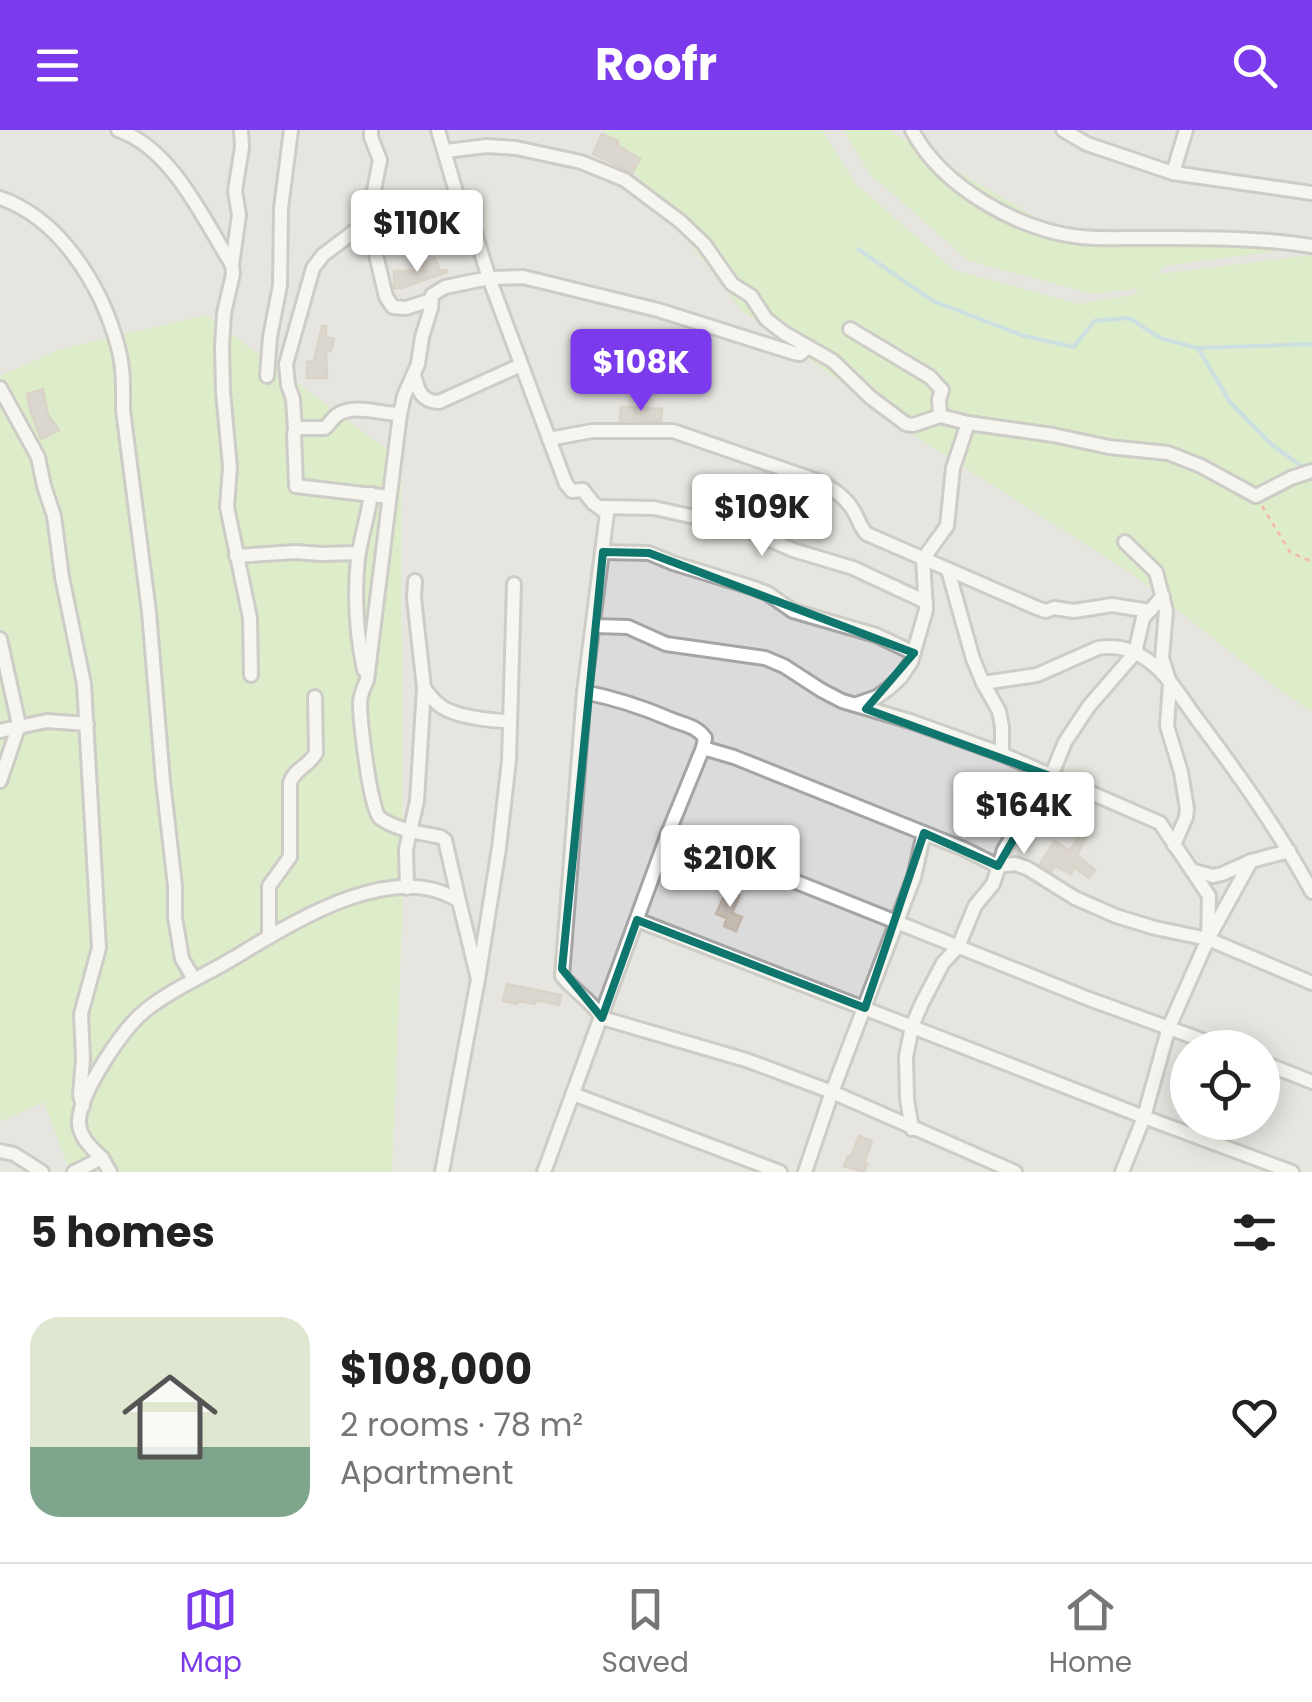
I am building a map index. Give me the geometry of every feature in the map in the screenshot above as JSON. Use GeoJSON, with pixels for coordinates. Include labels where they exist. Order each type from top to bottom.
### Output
{"type":"FeatureCollection","features":[{"type":"Feature","properties":{"kind":"street"},"geometry":{"type":"LineString","coordinates":[[118,130],[148,147],[178,178],[232,266]]}},
{"type":"Feature","properties":{"kind":"street"},"geometry":{"type":"LineString","coordinates":[[241,130],[236,191],[239,215],[222,346],[230,450],[227,507],[250,618],[251,675]]}},
{"type":"Feature","properties":{"kind":"street"},"geometry":{"type":"LineString","coordinates":[[267,376],[280,285],[281,208],[291,130]]}},
{"type":"Feature","properties":{"kind":"street"},"geometry":{"type":"LineString","coordinates":[[371,130],[380,160],[368,221],[389,303],[406,308],[431,300]]}},
{"type":"Feature","properties":{"kind":"street"},"geometry":{"type":"LineString","coordinates":[[438,130],[461,209],[474,233],[569,489],[582,490],[607,513],[584,692],[562,976],[588,998],[602,1018],[746,1060],[832,1092],[1015,1172]]}},
{"type":"Feature","properties":{"kind":"street"},"geometry":{"type":"LineString","coordinates":[[912,130],[930,159],[954,182],[1034,226],[1078,237],[1250,239],[1312,246]]}},
{"type":"Feature","properties":{"kind":"street"},"geometry":{"type":"LineString","coordinates":[[1063,130],[1087,144],[1173,173],[1312,193]]}},
{"type":"Feature","properties":{"kind":"street"},"geometry":{"type":"LineString","coordinates":[[1173,173],[1186,130]]}},
{"type":"Feature","properties":{"kind":"street"},"geometry":{"type":"LineString","coordinates":[[446,152],[487,146],[516,148],[581,162],[625,180],[704,244],[732,284],[751,296],[766,319],[833,362],[906,424],[940,416],[1168,454],[1202,466],[1256,496],[1312,471]]}},
{"type":"Feature","properties":{"kind":"street"},"geometry":{"type":"LineString","coordinates":[[0,198],[37,216],[65,246],[90,279],[119,350],[149,612],[175,917],[182,959],[194,979]]}},
{"type":"Feature","properties":{"kind":"street"},"geometry":{"type":"LineString","coordinates":[[368,221],[322,255],[312,268],[286,374],[293,398],[296,486],[389,498]]}},
{"type":"Feature","properties":{"kind":"street"},"geometry":{"type":"LineString","coordinates":[[478,979],[444,840],[381,819],[374,809],[360,702],[400,414],[418,364],[432,295],[444,287],[489,278],[523,277],[644,306],[794,353],[808,347]]}},
{"type":"Feature","properties":{"kind":"street"},"geometry":{"type":"LineString","coordinates":[[850,328],[930,376],[942,390],[940,416]]}},
{"type":"Feature","properties":{"kind":"street"},"geometry":{"type":"LineString","coordinates":[[414,375],[423,398],[439,402],[521,365]]}},
{"type":"Feature","properties":{"kind":"street"},"geometry":{"type":"LineString","coordinates":[[0,388],[38,456],[54,516],[84,684],[99,948],[81,1014],[83,1106]]}},
{"type":"Feature","properties":{"kind":"street"},"geometry":{"type":"LineString","coordinates":[[295,430],[325,428],[334,418],[352,410],[400,414]]}},
{"type":"Feature","properties":{"kind":"street"},"geometry":{"type":"LineString","coordinates":[[855,705],[888,690],[901,677],[914,653],[926,610],[923,559],[946,526],[953,468],[968,423]]}},
{"type":"Feature","properties":{"kind":"street"},"geometry":{"type":"LineString","coordinates":[[549,438],[606,430],[683,433],[818,481],[846,500],[867,534],[1046,611],[1112,605],[1150,611]]}},
{"type":"Feature","properties":{"kind":"street"},"geometry":{"type":"LineString","coordinates":[[366,680],[355,598],[371,494]]}},
{"type":"Feature","properties":{"kind":"street"},"geometry":{"type":"LineString","coordinates":[[599,507],[654,508],[744,528],[793,550],[853,568],[926,602]]}},
{"type":"Feature","properties":{"kind":"street"},"geometry":{"type":"LineString","coordinates":[[1125,542],[1156,572],[1163,596],[1166,626],[1162,658],[1170,682],[1168,726],[1187,809],[1174,845]]}},
{"type":"Feature","properties":{"kind":"street"},"geometry":{"type":"LineString","coordinates":[[603,552],[649,553],[754,588],[793,611],[876,634],[914,653]]}},
{"type":"Feature","properties":{"kind":"street"},"geometry":{"type":"LineString","coordinates":[[236,556],[359,553]]}},
{"type":"Feature","properties":{"kind":"street"},"geometry":{"type":"LineString","coordinates":[[948,570],[983,683],[999,711],[1002,754]]}},
{"type":"Feature","properties":{"kind":"street"},"geometry":{"type":"LineString","coordinates":[[406,888],[406,849],[417,801],[424,688],[415,581]]}},
{"type":"Feature","properties":{"kind":"street"},"geometry":{"type":"LineString","coordinates":[[442,1172],[500,848],[509,760],[514,584]]}},
{"type":"Feature","properties":{"kind":"street"},"geometry":{"type":"LineString","coordinates":[[912,1128],[906,1057],[912,1026],[943,964],[958,947],[974,906],[994,884],[1010,840],[1033,814],[1065,742],[1135,653],[1144,618],[1163,596]]}},
{"type":"Feature","properties":{"kind":"street"},"geometry":{"type":"LineString","coordinates":[[594,626],[628,627],[666,644],[766,658],[855,705],[1002,754],[1154,819],[1168,832],[1209,896],[1208,939]]}},
{"type":"Feature","properties":{"kind":"street"},"geometry":{"type":"LineString","coordinates":[[0,640],[19,725],[0,781]]}},
{"type":"Feature","properties":{"kind":"street"},"geometry":{"type":"LineString","coordinates":[[983,683],[1037,675],[1108,646],[1122,646],[1135,653],[1170,682],[1240,777],[1290,851],[1312,892]]}},
{"type":"Feature","properties":{"kind":"street"},"geometry":{"type":"LineString","coordinates":[[424,688],[438,705],[456,714],[510,721]]}},
{"type":"Feature","properties":{"kind":"street"},"geometry":{"type":"LineString","coordinates":[[544,1172],[704,738],[693,727],[652,710],[584,692]]}},
{"type":"Feature","properties":{"kind":"street"},"geometry":{"type":"LineString","coordinates":[[269,936],[269,886],[290,856],[290,783],[293,774],[316,753],[315,697]]}},
{"type":"Feature","properties":{"kind":"street"},"geometry":{"type":"LineString","coordinates":[[0,731],[47,721],[87,724]]}},
{"type":"Feature","properties":{"kind":"street"},"geometry":{"type":"LineString","coordinates":[[703,748],[734,757],[998,866],[1015,864],[1027,868],[1075,898],[1116,916],[1208,939],[1312,982]]}},
{"type":"Feature","properties":{"kind":"street"},"geometry":{"type":"LineString","coordinates":[[669,830],[1174,1030]]}},
{"type":"Feature","properties":{"kind":"street"},"geometry":{"type":"LineString","coordinates":[[805,1172],[914,877],[924,834]]}},
{"type":"Feature","properties":{"kind":"street"},"geometry":{"type":"LineString","coordinates":[[1194,871],[1213,876],[1290,851]]}},
{"type":"Feature","properties":{"kind":"street"},"geometry":{"type":"LineString","coordinates":[[1122,1172],[1144,1118],[1169,1028],[1208,939],[1252,861]]}},
{"type":"Feature","properties":{"kind":"street"},"geometry":{"type":"LineString","coordinates":[[110,1172],[82,1136],[78,1121],[95,1076],[124,1031],[147,1009],[327,905],[406,888],[439,890],[459,901]]}},
{"type":"Feature","properties":{"kind":"street"},"geometry":{"type":"LineString","coordinates":[[637,920],[1292,1172]]}},
{"type":"Feature","properties":{"kind":"street"},"geometry":{"type":"LineString","coordinates":[[1280,1069],[1312,1082]]}},
{"type":"Feature","properties":{"kind":"street"},"geometry":{"type":"LineString","coordinates":[[573,1094],[780,1172]]}},
{"type":"Feature","properties":{"kind":"street"},"geometry":{"type":"LineString","coordinates":[[0,1151],[14,1154],[42,1172]]}},
{"type":"Feature","properties":{"kind":"street"},"geometry":{"type":"LineString","coordinates":[[74,1172],[102,1158]]}},
{"type":"Feature","properties":{"kind":"path"},"geometry":{"type":"LineString","coordinates":[[1256,496],[1290,552],[1312,562]]}},
{"type":"Feature","properties":{"kind":"highlighted area"},"geometry":{"type":"Polygon","coordinates":[[[603,552],[649,553],[914,653],[866,709],[1050,776],[998,866],[924,833],[865,1008],[637,920],[602,1018],[562,969],[603,552]]]}},
{"type":"Feature","properties":{"kind":"shaded area"},"geometry":{"type":"Polygon","coordinates":[[[0,130],[1312,130],[1312,1172],[392,1172],[403,902],[401,461],[58,350],[0,376],[0,130]]]}},
{"type":"Feature","properties":{"kind":"shaded area"},"geometry":{"type":"Polygon","coordinates":[[[44,1101],[70,1172],[0,1172],[0,1122],[44,1101]]]}},
{"type":"Feature","properties":{"kind":"green space"},"geometry":{"type":"Polygon","coordinates":[[[602,130],[822,130],[855,183],[954,270],[1079,304],[1133,295],[1139,288],[1094,294],[969,261],[870,174],[843,130],[892,130],[1078,242],[1312,246],[1164,266],[1158,274],[1312,255],[1312,712],[1131,573],[921,440],[741,310],[602,130]]]}},
{"type":"Feature","properties":{"kind":"green space"},"geometry":{"type":"Polygon","coordinates":[[[206,315],[401,460],[403,902],[392,1172],[70,1172],[44,1102],[0,1122],[0,376],[58,350],[206,315]]]}},
{"type":"Feature","properties":{"kind":"building"},"geometry":{"type":"Polygon","coordinates":[[[602,134],[640,159],[632,173],[593,154],[602,134]]]}},
{"type":"Feature","properties":{"kind":"building"},"geometry":{"type":"Polygon","coordinates":[[[435,258],[440,271],[447,272],[394,288],[394,271],[424,271],[421,264],[435,258]]]}},
{"type":"Feature","properties":{"kind":"building"},"geometry":{"type":"Polygon","coordinates":[[[322,326],[326,326],[326,337],[334,339],[331,351],[326,350],[327,378],[307,378],[307,362],[314,361],[322,326]]]}},
{"type":"Feature","properties":{"kind":"building"},"geometry":{"type":"Polygon","coordinates":[[[43,389],[48,415],[59,430],[41,439],[27,394],[43,389]]]}},
{"type":"Feature","properties":{"kind":"building"},"geometry":{"type":"Polygon","coordinates":[[[621,407],[662,409],[661,421],[620,420],[621,407]]]}},
{"type":"Feature","properties":{"kind":"building"},"geometry":{"type":"Polygon","coordinates":[[[1080,834],[1086,837],[1077,855],[1095,870],[1089,878],[1074,867],[1071,874],[1055,866],[1051,871],[1040,864],[1055,841],[1070,851],[1080,834]]]}},
{"type":"Feature","properties":{"kind":"building"},"geometry":{"type":"Polygon","coordinates":[[[727,889],[740,895],[732,913],[742,917],[736,931],[724,926],[727,918],[716,914],[727,889]]]}},
{"type":"Feature","properties":{"kind":"building"},"geometry":{"type":"Polygon","coordinates":[[[507,984],[561,995],[559,1005],[536,1000],[535,1004],[503,1001],[507,984]]]}},
{"type":"Feature","properties":{"kind":"building"},"geometry":{"type":"Polygon","coordinates":[[[859,1136],[872,1141],[864,1172],[844,1166],[859,1136]]]}},
{"type":"Feature","properties":{"kind":"waterway"},"geometry":{"type":"LineString","coordinates":[[858,249],[933,301],[1024,336],[1074,347],[1094,321],[1129,318],[1160,338],[1198,348],[1312,344]]}},
{"type":"Feature","properties":{"kind":"waterway"},"geometry":{"type":"LineString","coordinates":[[1198,348],[1230,402],[1272,445],[1307,470]]}}]}
